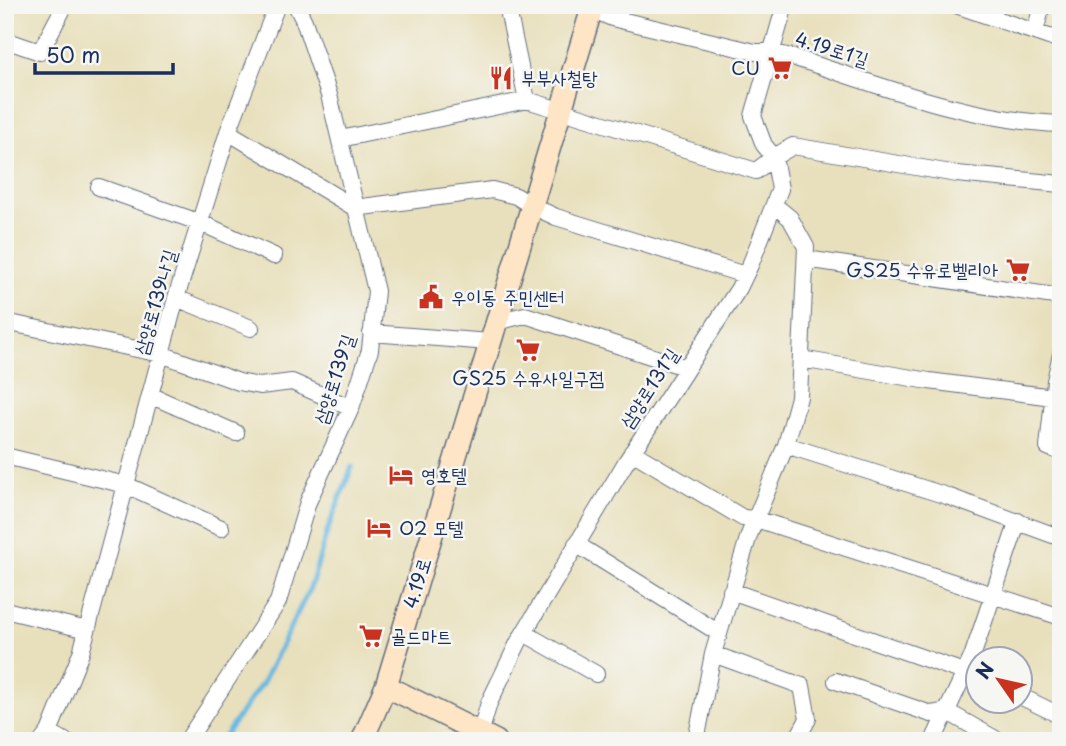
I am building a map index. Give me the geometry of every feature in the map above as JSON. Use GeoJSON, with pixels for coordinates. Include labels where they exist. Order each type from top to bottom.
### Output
{"type":"FeatureCollection","features":[{"type":"Feature","properties":{"kind":"street"},"geometry":{"type":"LineString","coordinates":[[5,40],[40,52],[65,5]]}},
{"type":"Feature","properties":{"kind":"street","name":"삼양로139나길"},"geometry":{"type":"LineString","coordinates":[[46,736],[81,653],[176,298],[228,132],[277,5]]}},
{"type":"Feature","properties":{"kind":"street","name":"삼양로139길"},"geometry":{"type":"LineString","coordinates":[[187,741],[278,602],[308,502],[351,408],[370,350],[376,291],[325,83],[296,5]]}},
{"type":"Feature","properties":{"kind":"street"},"geometry":{"type":"LineString","coordinates":[[507,5],[527,100]]}},
{"type":"Feature","properties":{"kind":"street","name":"삼양로131길"},"geometry":{"type":"LineString","coordinates":[[485,738],[489,703],[524,633],[632,452],[739,288],[774,205],[780,190],[774,157],[764,145],[753,116],[785,5]]}},
{"type":"Feature","properties":{"kind":"street"},"geometry":{"type":"LineString","coordinates":[[956,5],[1049,37],[1061,38]]}},
{"type":"Feature","properties":{"kind":"street"},"geometry":{"type":"LineString","coordinates":[[1035,32],[1042,5]]}},
{"type":"Feature","properties":{"kind":"street","name":"4.19로1길"},"geometry":{"type":"LineString","coordinates":[[593,7],[612,18],[755,52],[771,52],[957,109],[1035,123],[1061,124]]}},
{"type":"Feature","properties":{"kind":"street","name":"4.19로"},"geometry":{"type":"LineString","coordinates":[[362,741],[386,686],[593,7]]}},
{"type":"Feature","properties":{"kind":"street"},"geometry":{"type":"LineString","coordinates":[[340,139],[527,100],[756,171],[793,146],[957,174],[1061,184]]}},
{"type":"Feature","properties":{"kind":"street"},"geometry":{"type":"LineString","coordinates":[[228,132],[355,208],[492,190],[516,196],[556,217],[745,275]]}},
{"type":"Feature","properties":{"kind":"street"},"geometry":{"type":"LineString","coordinates":[[99,187],[201,223],[274,256]]}},
{"type":"Feature","properties":{"kind":"street"},"geometry":{"type":"LineString","coordinates":[[696,741],[719,633],[756,519],[786,445],[799,397],[806,247],[790,218],[774,205]]}},
{"type":"Feature","properties":{"kind":"street"},"geometry":{"type":"LineString","coordinates":[[806,259],[1061,297]]}},
{"type":"Feature","properties":{"kind":"street"},"geometry":{"type":"LineString","coordinates":[[176,298],[251,328]]}},
{"type":"Feature","properties":{"kind":"street"},"geometry":{"type":"LineString","coordinates":[[372,333],[493,332],[525,316],[687,368]]}},
{"type":"Feature","properties":{"kind":"street"},"geometry":{"type":"LineString","coordinates":[[5,322],[161,354],[239,382],[260,386],[292,382],[351,408]]}},
{"type":"Feature","properties":{"kind":"street"},"geometry":{"type":"LineString","coordinates":[[1061,354],[1055,381],[1048,447],[1061,452]]}},
{"type":"Feature","properties":{"kind":"street"},"geometry":{"type":"LineString","coordinates":[[801,359],[929,381],[1054,397]]}},
{"type":"Feature","properties":{"kind":"street"},"geometry":{"type":"LineString","coordinates":[[150,396],[236,433]]}},
{"type":"Feature","properties":{"kind":"street"},"geometry":{"type":"LineString","coordinates":[[786,445],[923,488],[1061,538]]}},
{"type":"Feature","properties":{"kind":"street"},"geometry":{"type":"LineString","coordinates":[[632,452],[743,518],[756,519],[1061,617]]}},
{"type":"Feature","properties":{"kind":"street"},"geometry":{"type":"LineString","coordinates":[[5,456],[126,485],[220,528]]}},
{"type":"Feature","properties":{"kind":"street"},"geometry":{"type":"LineString","coordinates":[[976,644],[1018,521]]}},
{"type":"Feature","properties":{"kind":"street"},"geometry":{"type":"LineString","coordinates":[[576,544],[719,633]]}},
{"type":"Feature","properties":{"kind":"street"},"geometry":{"type":"LineString","coordinates":[[732,591],[964,671]]}},
{"type":"Feature","properties":{"kind":"street"},"geometry":{"type":"LineString","coordinates":[[5,610],[87,631]]}},
{"type":"Feature","properties":{"kind":"street"},"geometry":{"type":"LineString","coordinates":[[524,633],[596,674]]}},
{"type":"Feature","properties":{"kind":"street"},"geometry":{"type":"LineString","coordinates":[[713,654],[802,686],[808,719],[796,741]]}},
{"type":"Feature","properties":{"kind":"street"},"geometry":{"type":"LineString","coordinates":[[836,681],[931,714],[946,711],[999,741]]}},
{"type":"Feature","properties":{"kind":"street"},"geometry":{"type":"LineString","coordinates":[[933,741],[946,711],[964,685]]}},
{"type":"Feature","properties":{"kind":"street"},"geometry":{"type":"LineString","coordinates":[[386,686],[485,738]]}},
{"type":"Feature","properties":{"kind":"street"},"geometry":{"type":"LineString","coordinates":[[1034,703],[1061,716]]}},
{"type":"Feature","properties":{"kind":"street"},"geometry":{"type":"LineString","coordinates":[[46,736],[65,741]]}},
{"type":"Feature","properties":{"kind":"waterway"},"geometry":{"type":"LineString","coordinates":[[221,741],[263,682],[311,586],[328,529],[352,467]]}},
{"type":"Feature","properties":{"kind":"place","name":"CU"},"geometry":{"type":"Point","coordinates":[780,68]}},
{"type":"Feature","properties":{"kind":"place","name":"부부사철탕"},"geometry":{"type":"Point","coordinates":[501,78]}},
{"type":"Feature","properties":{"kind":"place","name":"GS25 수유로벨리아"},"geometry":{"type":"Point","coordinates":[1018,270]}},
{"type":"Feature","properties":{"kind":"place","name":"우이동 주민센터"},"geometry":{"type":"Point","coordinates":[431,297]}},
{"type":"Feature","properties":{"kind":"place","name":"GS25 수유사일구점"},"geometry":{"type":"Point","coordinates":[528,350]}},
{"type":"Feature","properties":{"kind":"place","name":"영호텔"},"geometry":{"type":"Point","coordinates":[401,475]}},
{"type":"Feature","properties":{"kind":"place","name":"O2 모텔"},"geometry":{"type":"Point","coordinates":[379,528]}},
{"type":"Feature","properties":{"kind":"place","name":"골드마트"},"geometry":{"type":"Point","coordinates":[371,636]}}]}
